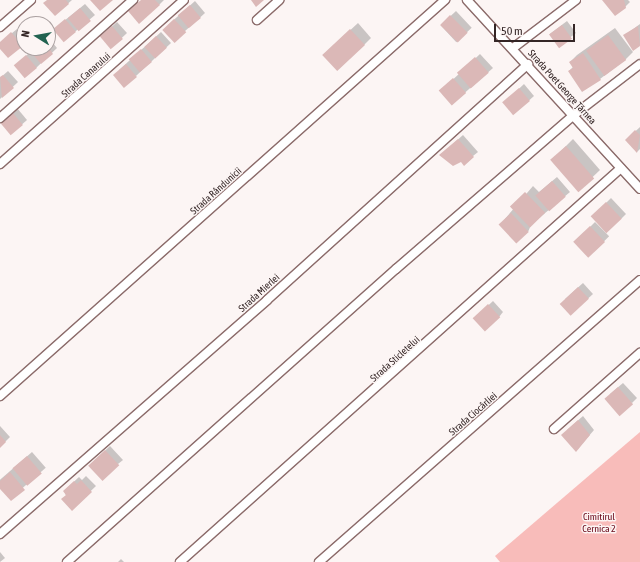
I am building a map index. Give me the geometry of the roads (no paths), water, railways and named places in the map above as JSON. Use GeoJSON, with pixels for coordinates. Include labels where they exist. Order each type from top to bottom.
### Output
{"type":"FeatureCollection","features":[{"type":"Feature","properties":{"kind":"street"},"geometry":{"type":"LineString","coordinates":[[0,27],[32,0]]}},
{"type":"Feature","properties":{"kind":"street"},"geometry":{"type":"LineString","coordinates":[[0,118],[133,0]]}},
{"type":"Feature","properties":{"kind":"street","name":"Strada Canarului"},"geometry":{"type":"LineString","coordinates":[[0,164],[184,0]]}},
{"type":"Feature","properties":{"kind":"street"},"geometry":{"type":"LineString","coordinates":[[257,20],[280,0]]}},
{"type":"Feature","properties":{"kind":"street","name":"Strada Rândunicii"},"geometry":{"type":"LineString","coordinates":[[0,396],[445,0]]}},
{"type":"Feature","properties":{"kind":"street","name":"Strada Poet George Țărnea"},"geometry":{"type":"LineString","coordinates":[[467,0],[528,64],[640,188]]}},
{"type":"Feature","properties":{"kind":"street"},"geometry":{"type":"LineString","coordinates":[[513,48],[576,0]]}},
{"type":"Feature","properties":{"kind":"street","name":"Strada Mierlei"},"geometry":{"type":"LineString","coordinates":[[0,534],[267,300],[528,64]]}},
{"type":"Feature","properties":{"kind":"street"},"geometry":{"type":"LineString","coordinates":[[67,562],[574,115],[640,64]]}},
{"type":"Feature","properties":{"kind":"street","name":"Strada Sticletelui"},"geometry":{"type":"LineString","coordinates":[[180,562],[622,168]]}},
{"type":"Feature","properties":{"kind":"street","name":"Strada Ciocârliei"},"geometry":{"type":"LineString","coordinates":[[319,562],[640,280]]}},
{"type":"Feature","properties":{"kind":"street"},"geometry":{"type":"LineString","coordinates":[[554,429],[640,353]]}},
{"type":"Feature","properties":{"kind":"park label","name":"Cimitirul Cernica 2"},"geometry":{"type":"Point","coordinates":[599,522]}}]}
